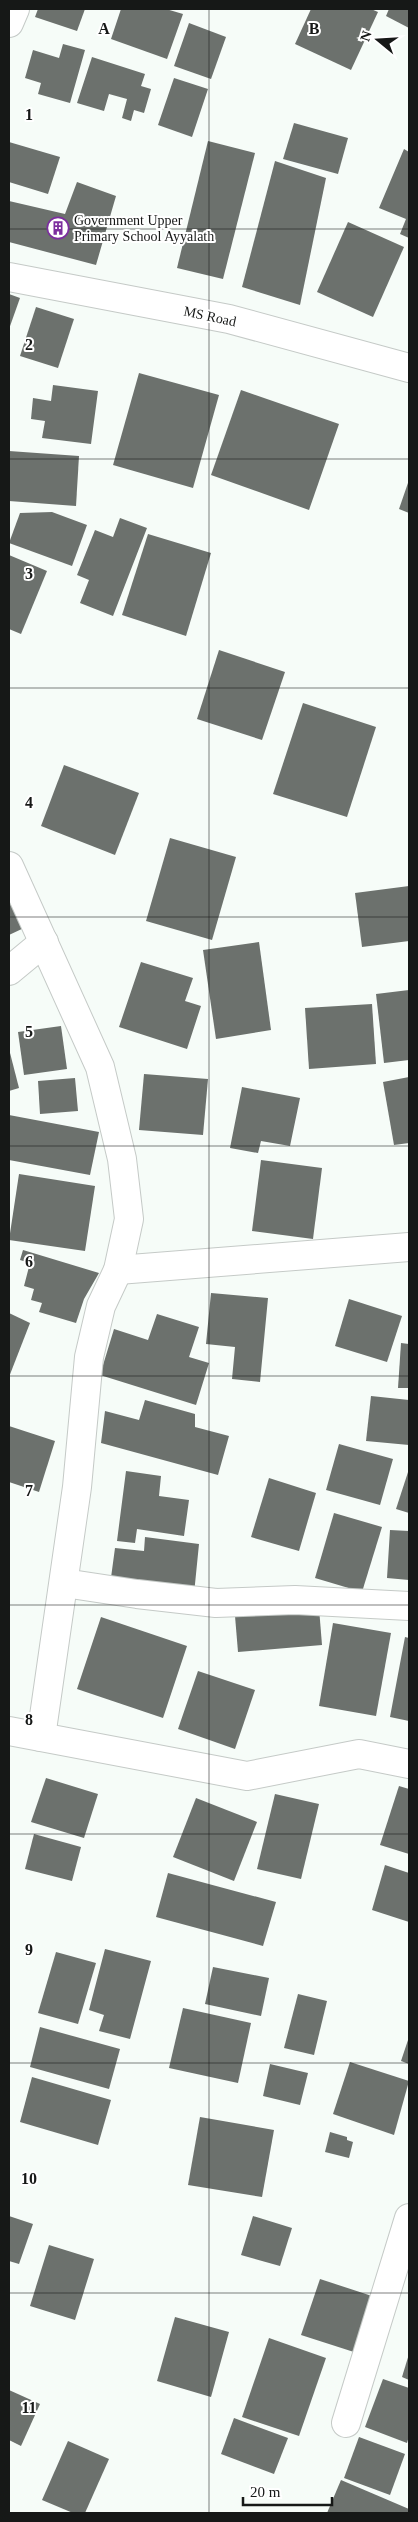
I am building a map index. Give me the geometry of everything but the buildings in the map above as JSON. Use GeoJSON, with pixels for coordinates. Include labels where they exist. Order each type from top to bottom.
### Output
{"type":"FeatureCollection","features":[{"type":"Feature","properties":{"kind":"street"},"geometry":{"type":"LineString","coordinates":[[9,24],[15,9]]}},
{"type":"Feature","properties":{"kind":"street","name":"MS Road"},"geometry":{"type":"LineString","coordinates":[[9,277],[229,319],[409,368]]}},
{"type":"Feature","properties":{"kind":"street"},"geometry":{"type":"LineString","coordinates":[[9,866],[100,1067],[122,1159],[130,1219],[118,1270],[101,1306],[89,1356],[77,1487],[41,1737]]}},
{"type":"Feature","properties":{"kind":"street"},"geometry":{"type":"LineString","coordinates":[[9,971],[44,942]]}},
{"type":"Feature","properties":{"kind":"street"},"geometry":{"type":"LineString","coordinates":[[118,1270],[409,1247]]}},
{"type":"Feature","properties":{"kind":"street"},"geometry":{"type":"LineString","coordinates":[[64,1583],[216,1603],[295,1600],[409,1606]]}},
{"type":"Feature","properties":{"kind":"street"},"geometry":{"type":"LineString","coordinates":[[9,1731],[247,1776],[359,1754],[409,1764]]}},
{"type":"Feature","properties":{"kind":"street"},"geometry":{"type":"LineString","coordinates":[[346,2423],[409,2218]]}},
{"type":"Feature","properties":{"kind":"place","name":"Government Upper Primary School Ayyalath"},"geometry":{"type":"Point","coordinates":[58,228]}}]}
